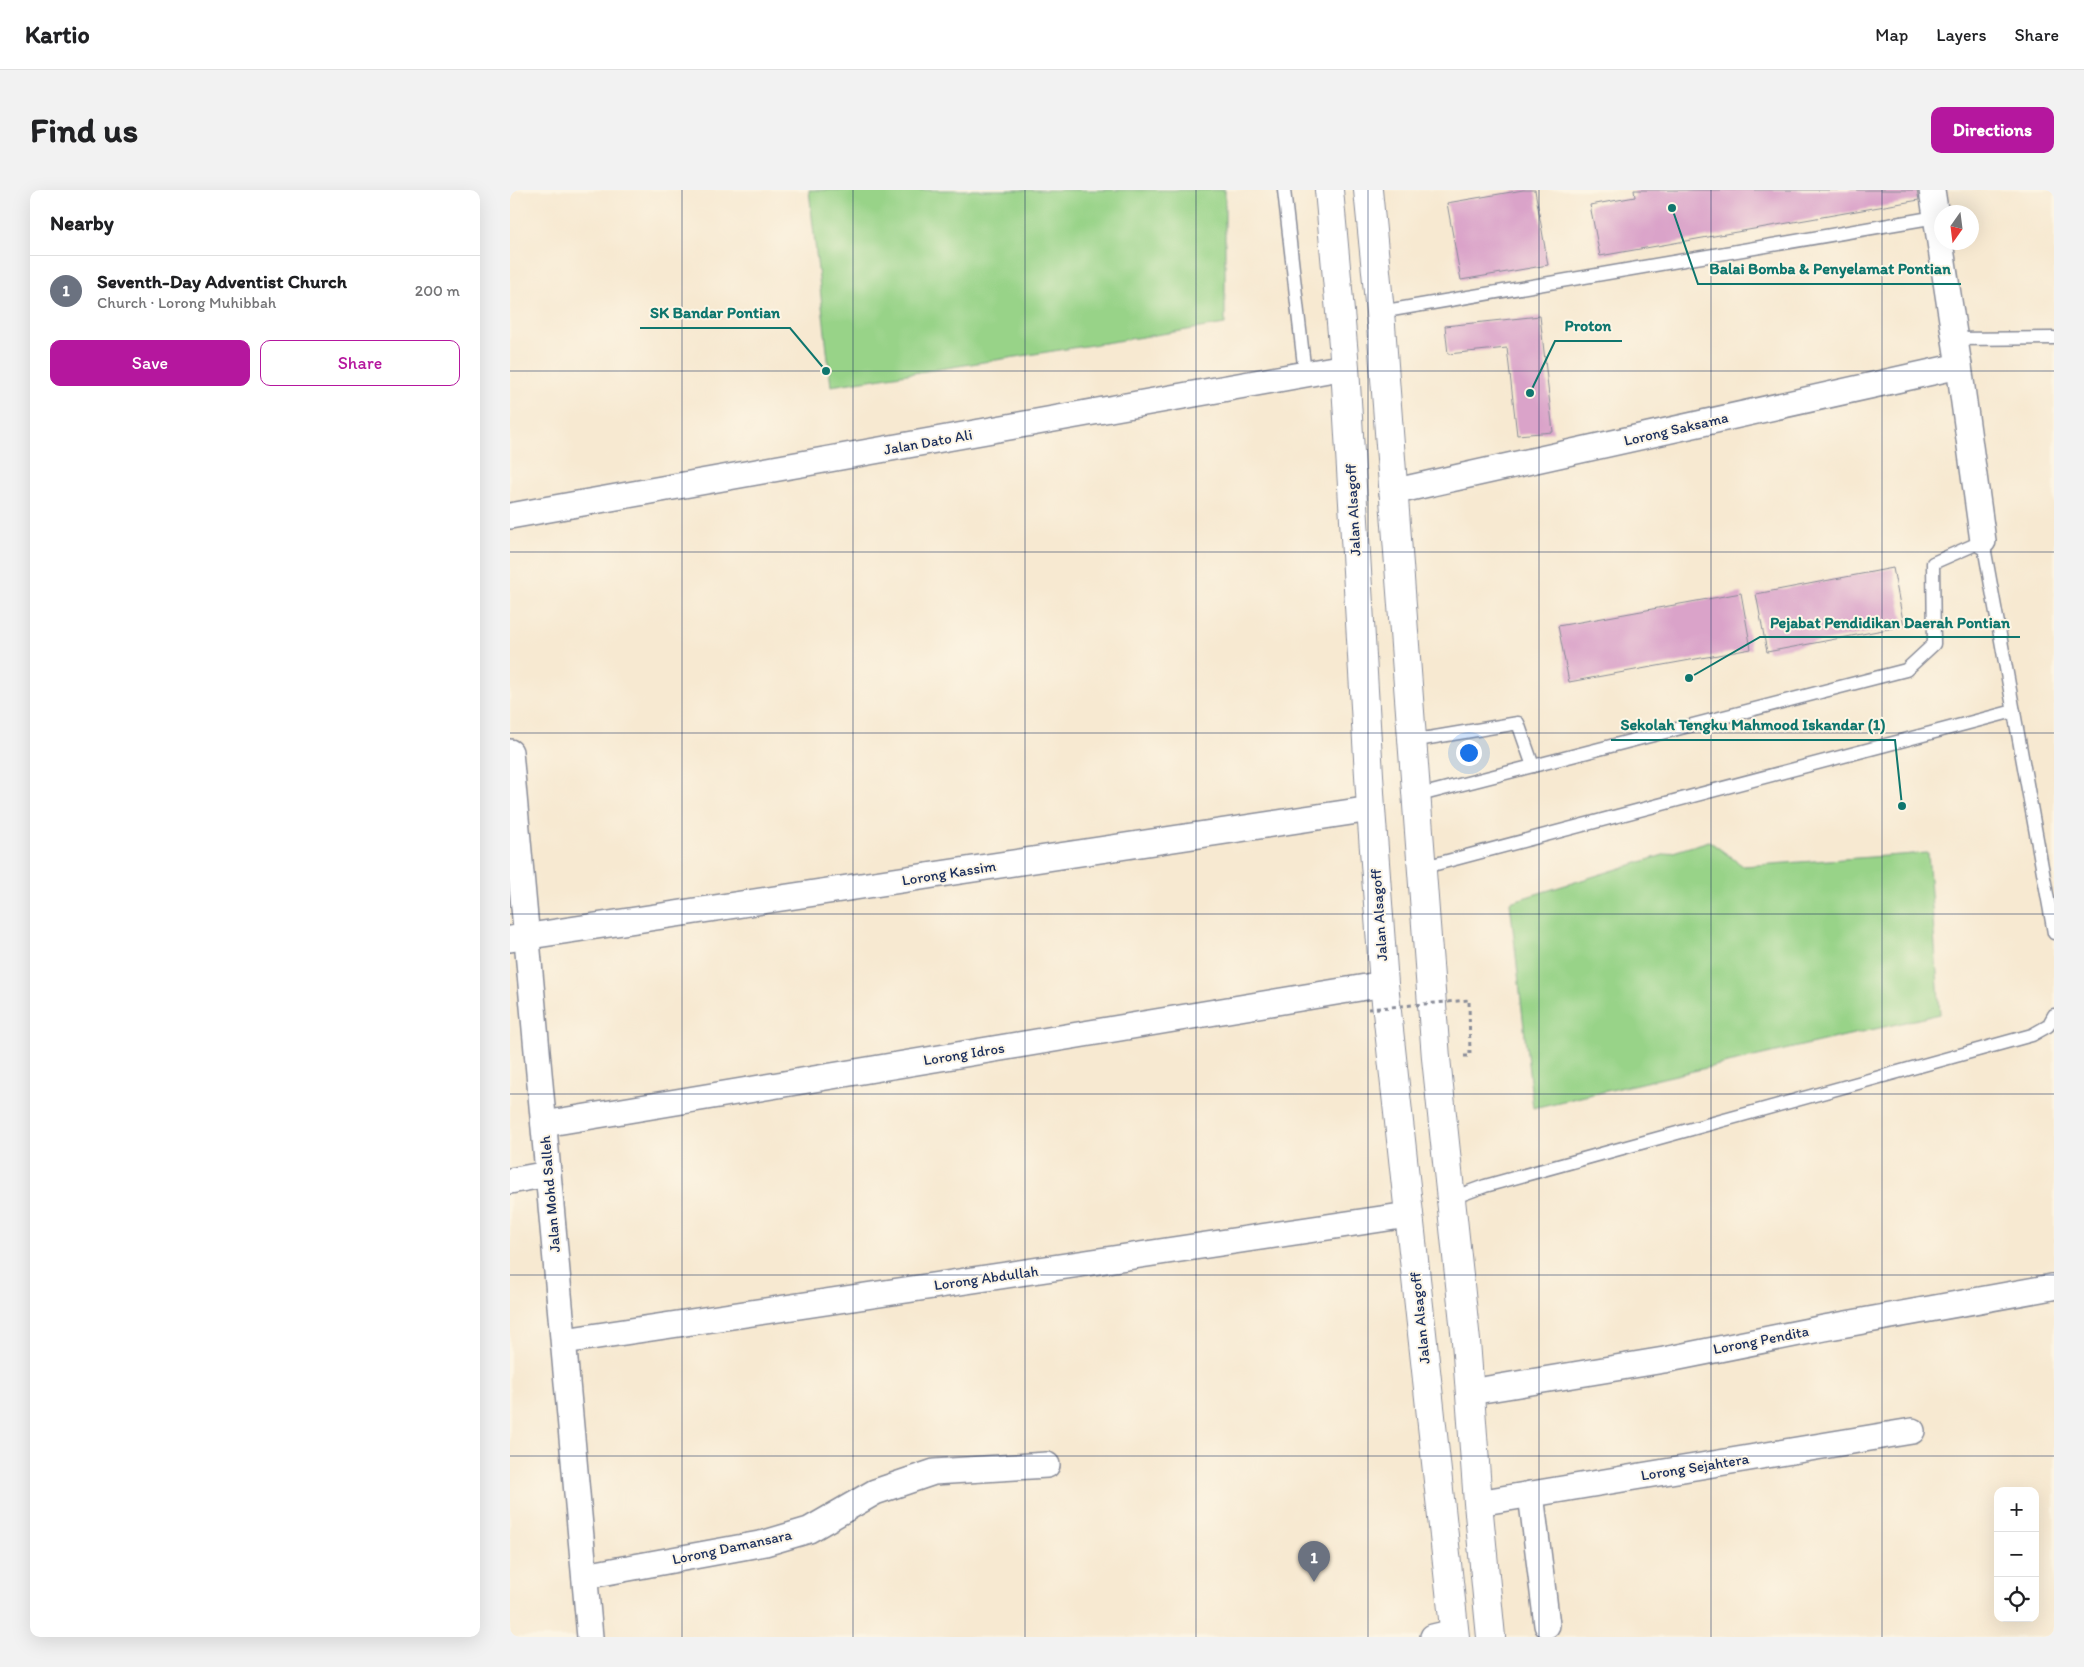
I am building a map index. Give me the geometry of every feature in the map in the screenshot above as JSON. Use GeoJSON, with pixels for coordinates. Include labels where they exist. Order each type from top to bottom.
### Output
{"type":"FeatureCollection","features":[{"type":"Feature","properties":{"kind":"highway","name":"Jalan Alsagoff"},"geometry":{"type":"LineString","coordinates":[[1329,190],[1345,367],[1371,809],[1384,984],[1408,1216],[1447,1635]]}},
{"type":"Feature","properties":{"kind":"highway"},"geometry":{"type":"LineString","coordinates":[[1368,190],[1380,312],[1392,492],[1436,1058],[1452,1198],[1491,1637]]}},
{"type":"Feature","properties":{"kind":"highway"},"geometry":{"type":"LineString","coordinates":[[1333,237],[1372,232]]}},
{"type":"Feature","properties":{"kind":"street"},"geometry":{"type":"LineString","coordinates":[[1932,190],[1934,205]]}},
{"type":"Feature","properties":{"kind":"street"},"geometry":{"type":"LineString","coordinates":[[1941,250],[1983,541]]}},
{"type":"Feature","properties":{"kind":"street","name":"Lorong Saksama"},"geometry":{"type":"LineString","coordinates":[[1392,492],[1959,366]]}},
{"type":"Feature","properties":{"kind":"street","name":"Jalan Dato Ali"},"geometry":{"type":"LineString","coordinates":[[510,516],[1345,367]]}},
{"type":"Feature","properties":{"kind":"street","name":"Jalan Mohd Salleh"},"geometry":{"type":"LineString","coordinates":[[510,752],[518,937],[544,1124],[590,1637]]}},
{"type":"Feature","properties":{"kind":"street","name":"Lorong Kassim"},"geometry":{"type":"LineString","coordinates":[[518,937],[1371,809]]}},
{"type":"Feature","properties":{"kind":"street","name":"Lorong Idros"},"geometry":{"type":"LineString","coordinates":[[544,1124],[1384,984]]}},
{"type":"Feature","properties":{"kind":"street"},"geometry":{"type":"LineString","coordinates":[[510,1181],[548,1174]]}},
{"type":"Feature","properties":{"kind":"street","name":"Lorong Abdullah"},"geometry":{"type":"LineString","coordinates":[[564,1340],[1408,1216]]}},
{"type":"Feature","properties":{"kind":"street","name":"Lorong Pendita"},"geometry":{"type":"LineString","coordinates":[[1470,1392],[1664,1360],[1824,1328],[2052,1287]]}},
{"type":"Feature","properties":{"kind":"street","name":"Lorong Sejahtera"},"geometry":{"type":"LineString","coordinates":[[1478,1503],[1912,1431]]}},
{"type":"Feature","properties":{"kind":"street","name":"Lorong Damansara"},"geometry":{"type":"LineString","coordinates":[[585,1576],[765,1543],[809,1530],[874,1492],[934,1472],[1047,1465]]}},
{"type":"Feature","properties":{"kind":"street"},"geometry":{"type":"LineString","coordinates":[[1531,1494],[1547,1624]]}},
{"type":"Feature","properties":{"kind":"lane"},"geometry":{"type":"LineString","coordinates":[[1284,190],[1305,374]]}},
{"type":"Feature","properties":{"kind":"lane"},"geometry":{"type":"LineString","coordinates":[[1380,312],[1934,217]]}},
{"type":"Feature","properties":{"kind":"lane"},"geometry":{"type":"LineString","coordinates":[[1955,340],[2054,338]]}},
{"type":"Feature","properties":{"kind":"lane"},"geometry":{"type":"LineString","coordinates":[[1416,796],[1906,670],[1934,644],[1933,563],[1983,541],[2054,933]]}},
{"type":"Feature","properties":{"kind":"lane"},"geometry":{"type":"LineString","coordinates":[[1421,868],[2014,711]]}},
{"type":"Feature","properties":{"kind":"lane"},"geometry":{"type":"LineString","coordinates":[[1412,741],[1518,723],[1534,766]]}},
{"type":"Feature","properties":{"kind":"lane"},"geometry":{"type":"LineString","coordinates":[[1452,1198],[1485,1186],[2032,1035],[2048,1026],[2054,1015]]}},
{"type":"Feature","properties":{"kind":"path"},"geometry":{"type":"LineString","coordinates":[[1368,1009],[1469,1000],[1470,1056]]}},
{"type":"Feature","properties":{"kind":"green space"},"geometry":{"type":"Polygon","coordinates":[[[809,190],[1225,190],[1225,324],[831,386],[809,190]]]}},
{"type":"Feature","properties":{"kind":"green space"},"geometry":{"type":"Polygon","coordinates":[[[1709,841],[1743,866],[1928,853],[1940,1014],[1533,1108],[1510,902],[1709,841]]]}},
{"type":"Feature","properties":{"kind":"building"},"geometry":{"type":"Polygon","coordinates":[[[1523,190],[1535,190],[1548,265],[1461,280],[1447,203],[1523,190]]]}},
{"type":"Feature","properties":{"kind":"building"},"geometry":{"type":"Polygon","coordinates":[[[1634,190],[1917,190],[1919,200],[1600,256],[1590,205],[1635,197],[1634,190]]]}},
{"type":"Feature","properties":{"kind":"building"},"geometry":{"type":"Polygon","coordinates":[[[1540,316],[1553,432],[1517,435],[1507,348],[1448,354],[1445,326],[1540,316]]]}},
{"type":"Feature","properties":{"kind":"building"},"geometry":{"type":"Polygon","coordinates":[[[1893,568],[1904,626],[1767,652],[1756,594],[1893,568]]]}},
{"type":"Feature","properties":{"kind":"building"},"geometry":{"type":"Polygon","coordinates":[[[1741,593],[1751,649],[1569,682],[1558,626],[1741,593]]]}},
{"type":"Feature","properties":{"kind":"place","name":"Balai Bomba & Penyelamat Pontian"},"geometry":{"type":"Point","coordinates":[1672,208]}},
{"type":"Feature","properties":{"kind":"place","name":"SK Bandar Pontian"},"geometry":{"type":"Point","coordinates":[826,371]}},
{"type":"Feature","properties":{"kind":"place","name":"Proton"},"geometry":{"type":"Point","coordinates":[1530,393]}},
{"type":"Feature","properties":{"kind":"place","name":"Pejabat Pendidikan Daerah Pontian"},"geometry":{"type":"Point","coordinates":[1689,678]}},
{"type":"Feature","properties":{"kind":"place","name":"Sekolah Tengku Mahmood Iskandar (1)"},"geometry":{"type":"Point","coordinates":[1902,806]}},
{"type":"Feature","properties":{"kind":"place","name":"Seventh-Day Adventist Church"},"geometry":{"type":"Point","coordinates":[1314,1582]}}]}
